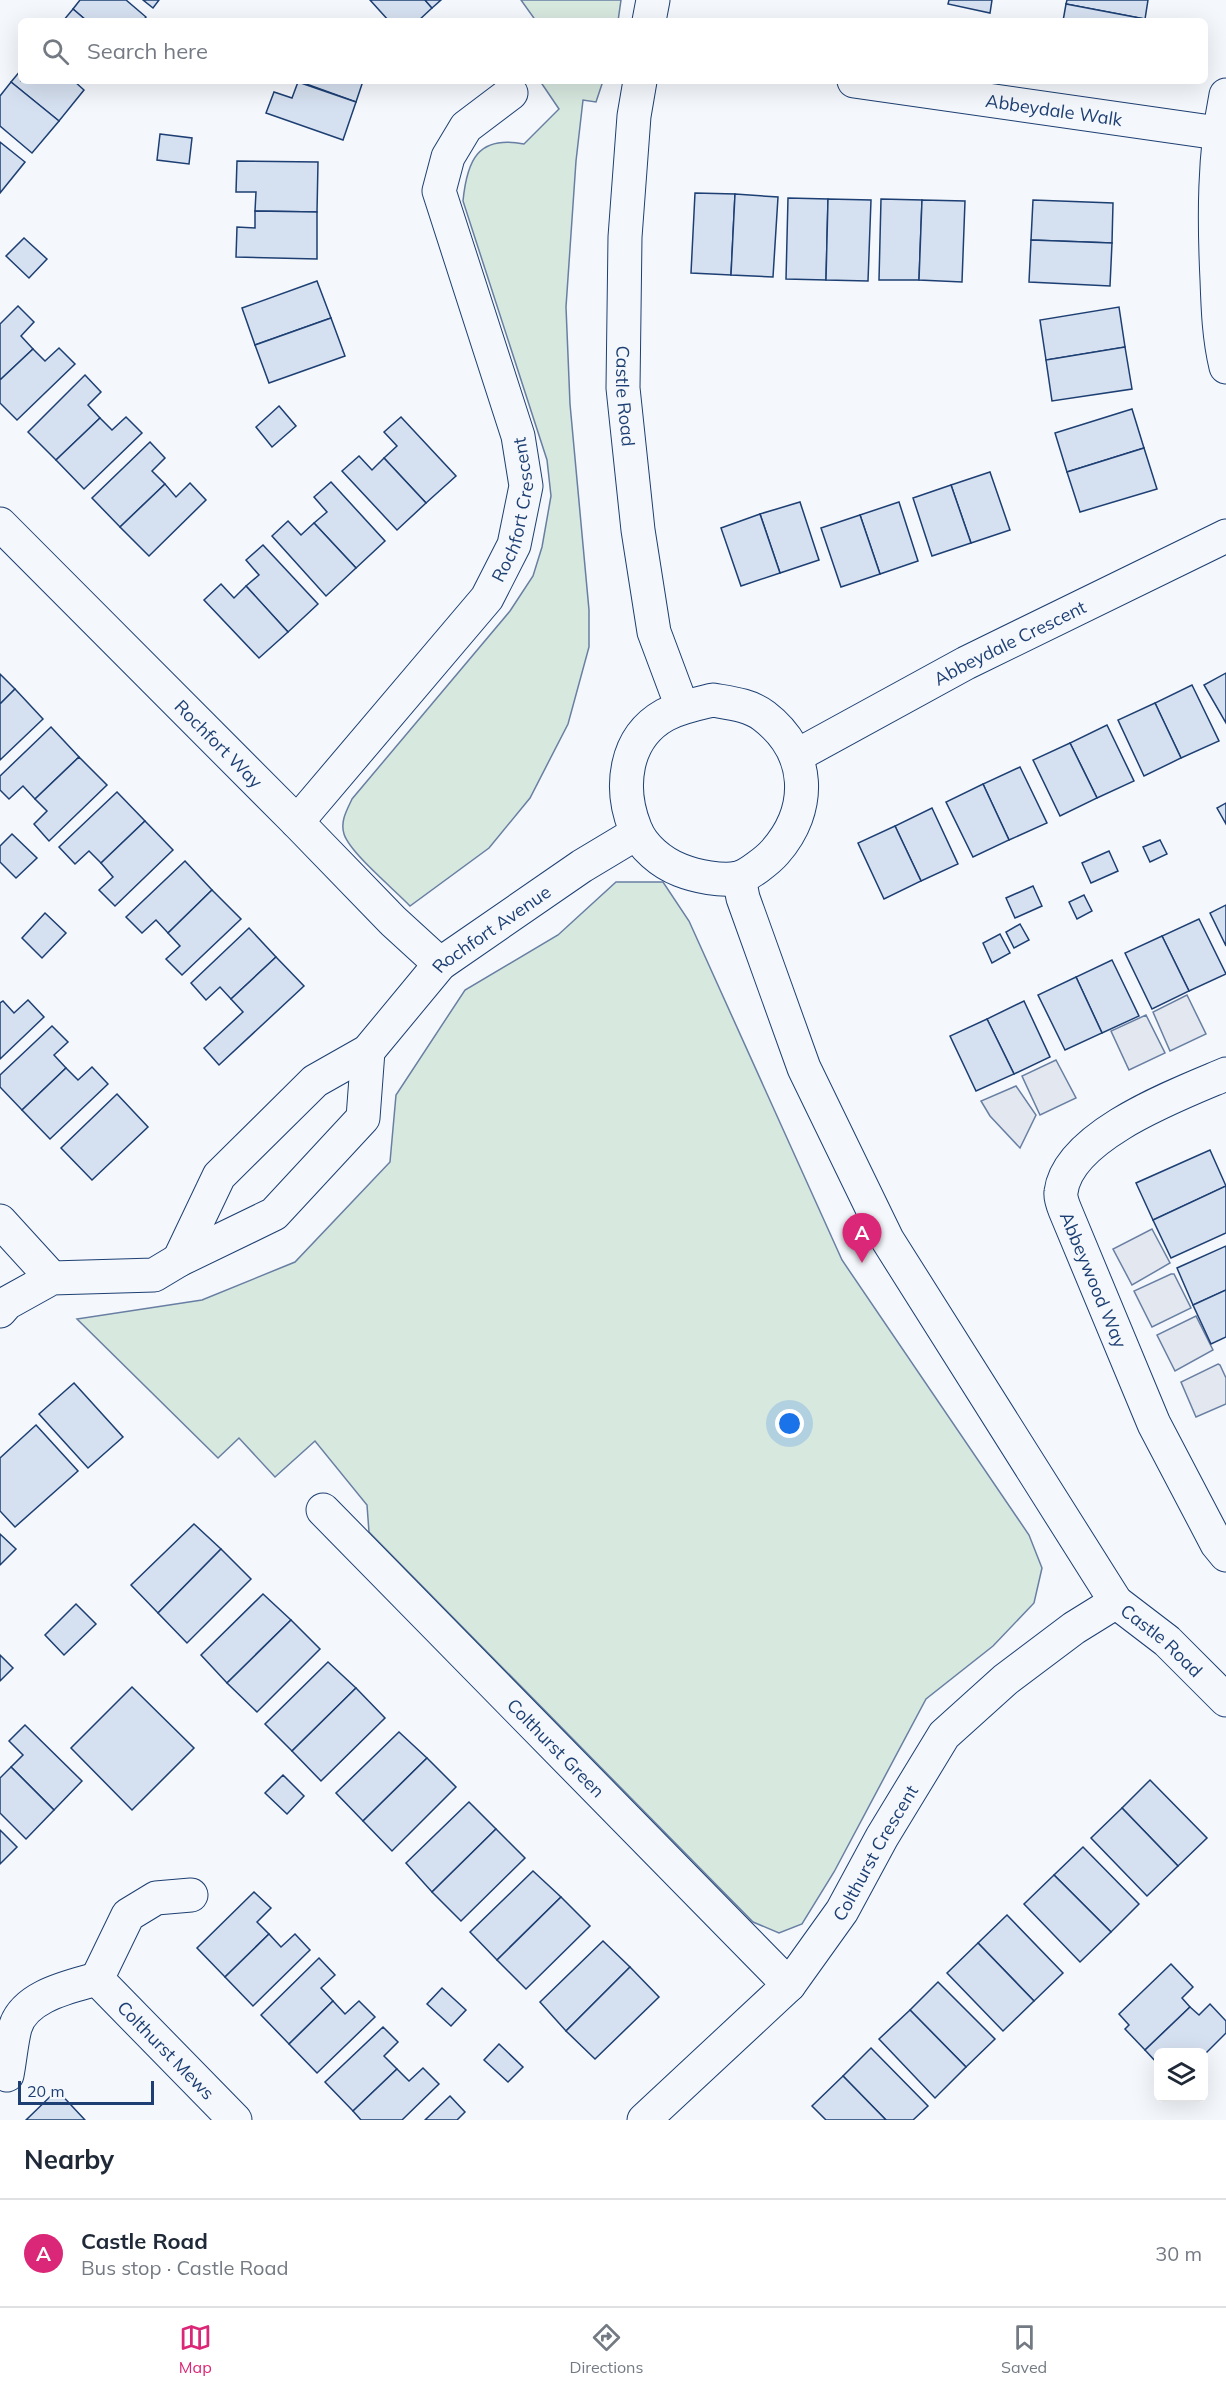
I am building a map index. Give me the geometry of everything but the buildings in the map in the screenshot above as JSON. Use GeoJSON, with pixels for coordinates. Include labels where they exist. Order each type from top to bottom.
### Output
{"type":"FeatureCollection","features":[{"type":"Feature","properties":{"kind":"street"},"geometry":{"type":"LineString","coordinates":[[650,18],[653,0]]}},
{"type":"Feature","properties":{"kind":"street","name":"Castle Road"},"geometry":{"type":"LineString","coordinates":[[639,84],[634,116],[625,237],[623,388],[638,530],[654,633],[682,707]]}},
{"type":"Feature","properties":{"kind":"street","name":"Abbeydale Walk"},"geometry":{"type":"LineString","coordinates":[[875,84],[1218,133]]}},
{"type":"Feature","properties":{"kind":"street","name":"Rochfort Crescent"},"geometry":{"type":"LineString","coordinates":[[297,822],[487,598],[514,545],[526,486],[518,436],[439,191],[448,157],[466,127],[511,93]]}},
{"type":"Feature","properties":{"kind":"street"},"geometry":{"type":"LineString","coordinates":[[1226,95],[1218,133],[1215,243],[1220,340],[1226,367]]}},
{"type":"Feature","properties":{"kind":"street","name":"Rochfort Way"},"geometry":{"type":"LineString","coordinates":[[0,524],[393,921],[440,964]]}},
{"type":"Feature","properties":{"kind":"street","name":"Abbeydale Crescent"},"geometry":{"type":"LineString","coordinates":[[796,756],[966,663],[1226,536]]}},
{"type":"Feature","properties":{"kind":"street"},"geometry":{"type":"LineString","coordinates":[[713,700],[739,704],[763,715],[782,733],[796,756],[802,783],[800,811],[788,837],[769,859],[739,878],[695,876],[672,867],[652,852],[637,833],[627,808],[625,782],[631,757],[644,734],[663,716],[682,707],[713,700]]}},
{"type":"Feature","properties":{"kind":"street","name":"Rochfort Avenue"},"geometry":{"type":"LineString","coordinates":[[178,1260],[219,1176],[315,1081],[368,1051],[440,964],[582,866],[637,833]]}},
{"type":"Feature","properties":{"kind":"street","name":"Castle Road"},"geometry":{"type":"LineString","coordinates":[[739,878],[743,898],[804,1068],[887,1239],[1116,1602],[1167,1641],[1226,1700]]}},
{"type":"Feature","properties":{"kind":"street"},"geometry":{"type":"LineString","coordinates":[[0,1311],[7,1303],[52,1278],[154,1275],[178,1260],[274,1214],[363,1118],[368,1051]]}},
{"type":"Feature","properties":{"kind":"street","name":"Abbeywood Way"},"geometry":{"type":"LineString","coordinates":[[1226,1074],[1159,1102],[1091,1143],[1074,1161],[1060,1193],[1154,1424],[1217,1544],[1226,1555]]}},
{"type":"Feature","properties":{"kind":"street"},"geometry":{"type":"LineString","coordinates":[[0,1221],[52,1278]]}},
{"type":"Feature","properties":{"kind":"street","name":"Colthurst Green"},"geometry":{"type":"LineString","coordinates":[[323,1510],[789,1984]]}},
{"type":"Feature","properties":{"kind":"street","name":"Colthurst Crescent"},"geometry":{"type":"LineString","coordinates":[[644,2120],[789,1984],[842,1911],[882,1837],[944,1736],[1005,1680],[1074,1628],[1116,1602]]}},
{"type":"Feature","properties":{"kind":"street"},"geometry":{"type":"LineString","coordinates":[[7,2075],[15,2025],[30,2006],[65,1988],[97,1979],[128,1915],[156,1898],[191,1895]]}},
{"type":"Feature","properties":{"kind":"street","name":"Colthurst Mews"},"geometry":{"type":"LineString","coordinates":[[97,1979],[235,2120]]}},
{"type":"Feature","properties":{"kind":"shaded area"},"geometry":{"type":"Polygon","coordinates":[[[521,0],[621,0],[618,18],[534,18],[521,0]]]}},
{"type":"Feature","properties":{"kind":"shaded area"},"geometry":{"type":"Polygon","coordinates":[[[542,84],[602,84],[596,102],[583,100],[576,161],[566,307],[570,404],[589,610],[589,647],[568,724],[530,798],[489,848],[410,906],[355,851],[344,834],[343,820],[352,799],[510,611],[533,576],[542,547],[551,496],[547,460],[463,201],[468,174],[478,154],[486,147],[496,143],[524,144],[559,109],[542,84]]]}},
{"type":"Feature","properties":{"kind":"shaded area"},"geometry":{"type":"Polygon","coordinates":[[[616,882],[663,882],[689,921],[842,1260],[1029,1535],[1042,1568],[1034,1603],[993,1646],[926,1699],[834,1872],[802,1924],[779,1933],[753,1922],[369,1532],[367,1505],[315,1441],[275,1477],[239,1438],[218,1458],[77,1319],[202,1300],[295,1262],[390,1162],[396,1095],[465,990],[558,935],[616,882]]]}},
{"type":"Feature","properties":{"kind":"shaded area"},"geometry":{"type":"Polygon","coordinates":[[[1187,995],[1206,1034],[1170,1051],[1153,1012],[1187,995]]]}},
{"type":"Feature","properties":{"kind":"shaded area"},"geometry":{"type":"Polygon","coordinates":[[[1146,1015],[1165,1053],[1129,1070],[1111,1031],[1146,1015]]]}},
{"type":"Feature","properties":{"kind":"shaded area"},"geometry":{"type":"Polygon","coordinates":[[[1056,1060],[1076,1098],[1040,1115],[1022,1076],[1056,1060]]]}},
{"type":"Feature","properties":{"kind":"shaded area"},"geometry":{"type":"Polygon","coordinates":[[[1016,1086],[1036,1115],[1020,1148],[990,1116],[981,1101],[1016,1086]]]}},
{"type":"Feature","properties":{"kind":"shaded area"},"geometry":{"type":"Polygon","coordinates":[[[1152,1229],[1170,1263],[1132,1285],[1113,1249],[1152,1229]]]}},
{"type":"Feature","properties":{"kind":"shaded area"},"geometry":{"type":"Polygon","coordinates":[[[1174,1274],[1191,1308],[1152,1327],[1134,1291],[1174,1274]]]}},
{"type":"Feature","properties":{"kind":"shaded area"},"geometry":{"type":"Polygon","coordinates":[[[1196,1316],[1213,1350],[1175,1371],[1157,1335],[1196,1316]]]}},
{"type":"Feature","properties":{"kind":"shaded area"},"geometry":{"type":"Polygon","coordinates":[[[1218,1364],[1226,1378],[1226,1404],[1196,1417],[1181,1382],[1218,1364]]]}},
{"type":"Feature","properties":{"kind":"place","name":"Castle Road"},"geometry":{"type":"Point","coordinates":[862,1263]}}]}
